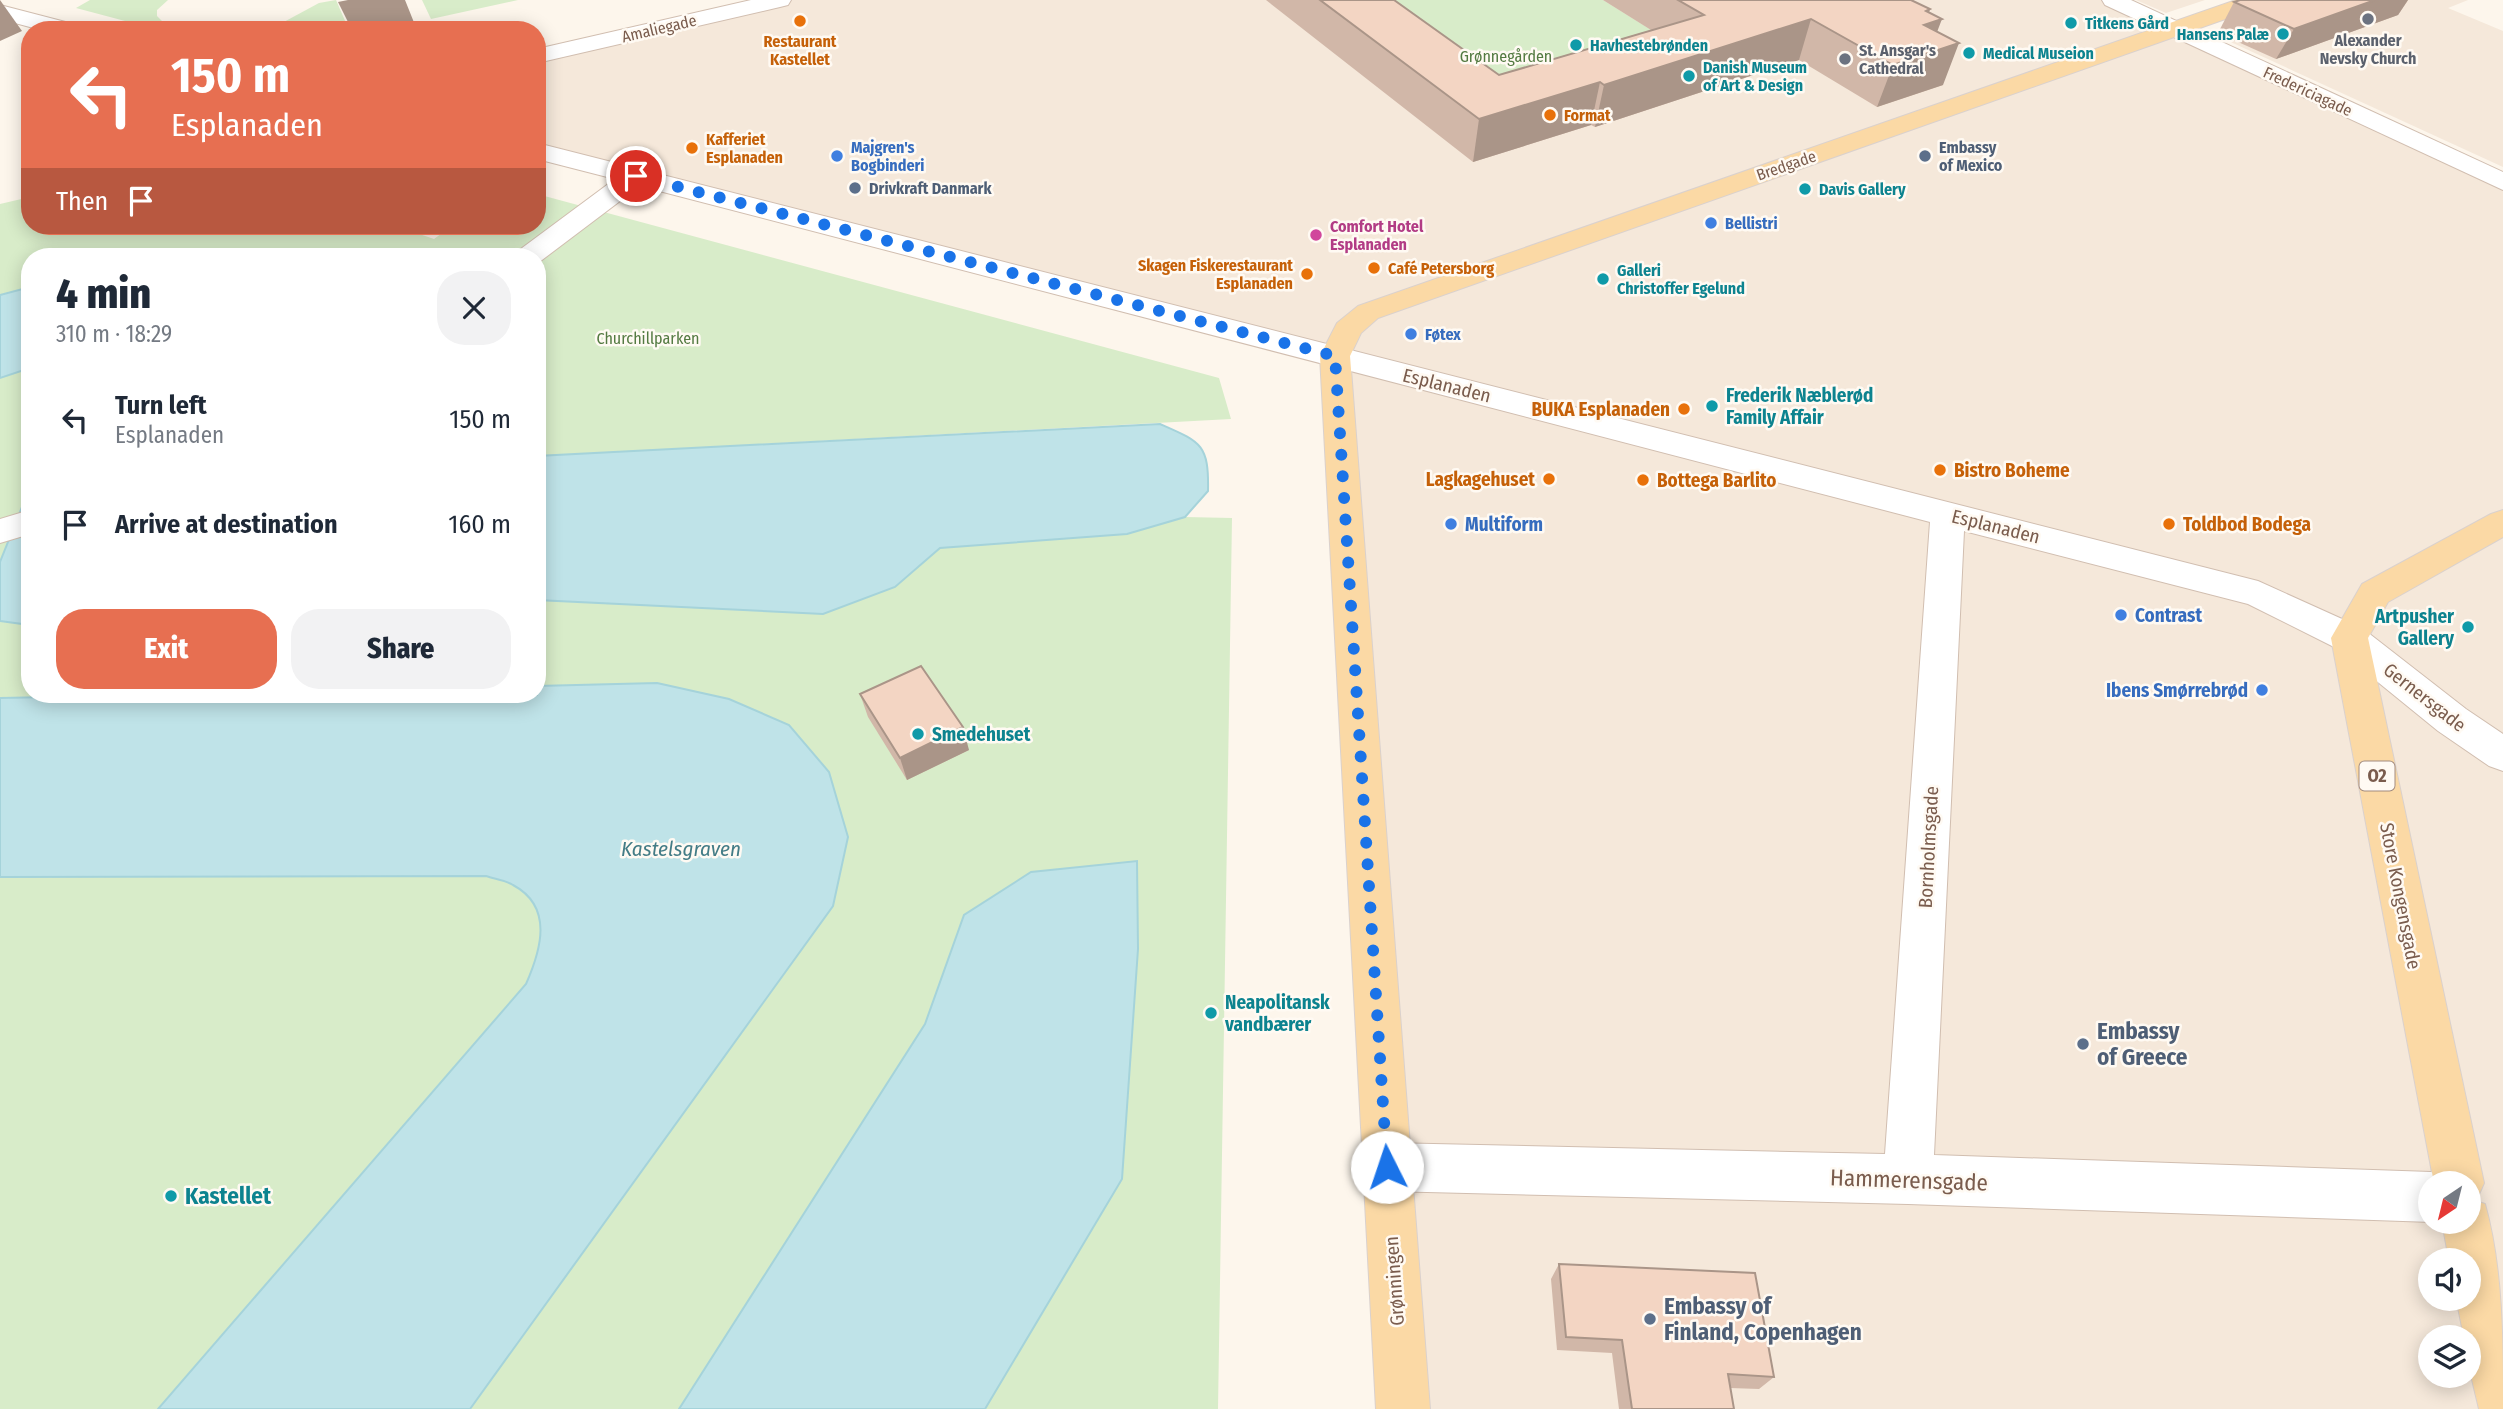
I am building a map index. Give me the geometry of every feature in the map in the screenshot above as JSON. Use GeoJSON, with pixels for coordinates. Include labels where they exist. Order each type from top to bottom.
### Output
{"type":"FeatureCollection","features":[{"type":"Feature","properties":{"kind":"main road","name":"Bredgade"},"geometry":{"type":"LineString","coordinates":[[1335,356],[1348,329],[1368,312],[2257,0]]}},
{"type":"Feature","properties":{"kind":"main road","name":"Grønningen"},"geometry":{"type":"LineString","coordinates":[[1335,356],[1403,1409]]}},
{"type":"Feature","properties":{"kind":"main road"},"geometry":{"type":"LineString","coordinates":[[2349,638],[2375,593],[2503,522]]}},
{"type":"Feature","properties":{"kind":"main road","name":"Store Kongensgade"},"geometry":{"type":"LineString","coordinates":[[2349,638],[2457,1171]]}},
{"type":"Feature","properties":{"kind":"main road"},"geometry":{"type":"LineString","coordinates":[[2471,1234],[2491,1297],[2503,1401]]}},
{"type":"Feature","properties":{"kind":"street","name":"Amaliegade"},"geometry":{"type":"LineString","coordinates":[[546,54],[780,0]]}},
{"type":"Feature","properties":{"kind":"street","name":"Fredericiagade"},"geometry":{"type":"LineString","coordinates":[[2113,0],[2503,182]]}},
{"type":"Feature","properties":{"kind":"street"},"geometry":{"type":"LineString","coordinates":[[0,12],[34,21]]}},
{"type":"Feature","properties":{"kind":"street","name":"Esplanaden"},"geometry":{"type":"LineString","coordinates":[[546,153],[2258,594],[2349,638]]}},
{"type":"Feature","properties":{"kind":"street"},"geometry":{"type":"LineString","coordinates":[[540,248],[636,176]]}},
{"type":"Feature","properties":{"kind":"street","name":"Bornholmsgade"},"geometry":{"type":"LineString","coordinates":[[1908,1179],[1948,514]]}},
{"type":"Feature","properties":{"kind":"street"},"geometry":{"type":"LineString","coordinates":[[0,531],[21,525]]}},
{"type":"Feature","properties":{"kind":"street","name":"Gernersgade"},"geometry":{"type":"LineString","coordinates":[[2349,638],[2452,720],[2503,755]]}},
{"type":"Feature","properties":{"kind":"street","name":"Hammerensgade"},"geometry":{"type":"LineString","coordinates":[[1387,1167],[1908,1179],[2418,1197]]}},
{"type":"Feature","properties":{"kind":"shaded area"},"geometry":{"type":"Polygon","coordinates":[[[780,0],[2113,0],[2503,182],[2503,1409],[1403,1409],[1335,356],[546,153],[546,54],[780,0]]]}},
{"type":"Feature","properties":{"kind":"shaded area"},"geometry":{"type":"Polygon","coordinates":[[[2136,0],[2205,0],[2166,13],[2136,0]]]}},
{"type":"Feature","properties":{"kind":"shaded area"},"geometry":{"type":"Polygon","coordinates":[[[2304,0],[2468,0],[2448,8],[2503,31],[2503,167],[2211,33],[2304,0]]]}},
{"type":"Feature","properties":{"kind":"green space"},"geometry":{"type":"Polygon","coordinates":[[[90,0],[168,0],[157,10],[157,16],[162,21],[125,21],[76,8],[90,0]]]}},
{"type":"Feature","properties":{"kind":"green space"},"geometry":{"type":"Polygon","coordinates":[[[336,0],[345,21],[286,21],[319,3],[336,0]]]}},
{"type":"Feature","properties":{"kind":"green space"},"geometry":{"type":"Polygon","coordinates":[[[422,0],[518,0],[431,19],[422,0]]]}},
{"type":"Feature","properties":{"kind":"green space","name":"Grønnegården"},"geometry":{"type":"Polygon","coordinates":[[[1336,0],[1603,0],[1693,56],[1492,117],[1336,0]]]}},
{"type":"Feature","properties":{"kind":"green space","name":"Churchillparken"},"geometry":{"type":"Polygon","coordinates":[[[546,196],[1219,378],[1231,419],[546,456],[546,248],[21,248],[21,289],[0,295],[0,204],[21,199],[21,235],[422,235],[434,239],[440,235],[546,235],[546,196]]]}},
{"type":"Feature","properties":{"kind":"green space"},"geometry":{"type":"Polygon","coordinates":[[[21,371],[21,510],[0,562],[0,378],[21,371]]]}},
{"type":"Feature","properties":{"kind":"green space"},"geometry":{"type":"Polygon","coordinates":[[[1185,517],[1232,518],[1218,1409],[985,1409],[1122,1179],[1138,949],[1136,861],[964,915],[925,1024],[679,1409],[470,1409],[833,906],[657,683],[546,686],[546,600],[895,587],[940,548],[1127,534],[1185,517]]]}},
{"type":"Feature","properties":{"kind":"green space"},"geometry":{"type":"Polygon","coordinates":[[[0,621],[21,624],[21,698],[0,698],[0,621]]]}},
{"type":"Feature","properties":{"kind":"green space","name":"Kastellet"},"geometry":{"type":"Polygon","coordinates":[[[486,876],[510,883],[526,894],[539,917],[539,944],[526,984],[158,1409],[0,1409],[0,877],[486,876]]]}},
{"type":"Feature","properties":{"kind":"water"},"geometry":{"type":"Polygon","coordinates":[[[21,289],[21,371],[0,378],[0,295],[21,289]]]}},
{"type":"Feature","properties":{"kind":"water"},"geometry":{"type":"Polygon","coordinates":[[[1160,424],[1185,435],[1200,447],[1207,463],[1208,491],[1185,517],[1127,534],[940,548],[895,587],[823,614],[546,600],[546,456],[1160,424]]]}},
{"type":"Feature","properties":{"kind":"water"},"geometry":{"type":"Polygon","coordinates":[[[21,510],[21,624],[0,621],[0,562],[21,510]]]}},
{"type":"Feature","properties":{"kind":"water","name":"Kastelsgraven"},"geometry":{"type":"Polygon","coordinates":[[[657,683],[729,699],[789,725],[829,772],[848,837],[833,906],[470,1409],[158,1409],[526,984],[539,944],[539,917],[526,894],[510,883],[486,876],[0,877],[0,698],[21,698],[21,703],[546,703],[546,686],[657,683]]]}},
{"type":"Feature","properties":{"kind":"water"},"geometry":{"type":"Polygon","coordinates":[[[1137,861],[1138,949],[1122,1179],[985,1409],[679,1409],[925,1024],[964,915],[1031,872],[1137,861]]]}},
{"type":"Feature","properties":{"kind":"building"},"geometry":{"type":"Polygon","coordinates":[[[1320,0],[1394,0],[1499,75],[1704,15],[1678,0],[1911,0],[1930,9],[1926,11],[1942,19],[1924,25],[1959,43],[1893,65],[1811,19],[1604,85],[1600,82],[1479,119],[1320,0]]]}},
{"type":"Feature","properties":{"kind":"building"},"geometry":{"type":"Polygon","coordinates":[[[2375,0],[2294,29],[2234,2],[2375,0]]]}},
{"type":"Feature","properties":{"kind":"building","name":"Smedehuset"},"geometry":{"type":"Polygon","coordinates":[[[921,666],[963,727],[900,758],[860,694],[921,666]]]}},
{"type":"Feature","properties":{"kind":"building","name":"Embassy of Finland, Copenhagen"},"geometry":{"type":"Polygon","coordinates":[[[1559,1264],[1755,1273],[1774,1377],[1728,1374],[1734,1409],[1632,1409],[1622,1340],[1566,1337],[1559,1264]]]}},
{"type":"Feature","properties":{"kind":"place","name":"Alexander Nevsky Church"},"geometry":{"type":"Point","coordinates":[2368,19]}},
{"type":"Feature","properties":{"kind":"place","name":"Restaurant Kastellet"},"geometry":{"type":"Point","coordinates":[800,21]}},
{"type":"Feature","properties":{"kind":"place","name":"Titkens Gård"},"geometry":{"type":"Point","coordinates":[2071,23]}},
{"type":"Feature","properties":{"kind":"place","name":"Hansens Palæ"},"geometry":{"type":"Point","coordinates":[2283,34]}},
{"type":"Feature","properties":{"kind":"place","name":"Havhestebrønden"},"geometry":{"type":"Point","coordinates":[1576,45]}},
{"type":"Feature","properties":{"kind":"place","name":"Medical Museion"},"geometry":{"type":"Point","coordinates":[1969,53]}},
{"type":"Feature","properties":{"kind":"place","name":"St. Ansgar's Cathedral"},"geometry":{"type":"Point","coordinates":[1845,59]}},
{"type":"Feature","properties":{"kind":"place","name":"Danish Museum of Art & Design"},"geometry":{"type":"Point","coordinates":[1689,76]}},
{"type":"Feature","properties":{"kind":"place","name":"Format"},"geometry":{"type":"Point","coordinates":[1550,115]}},
{"type":"Feature","properties":{"kind":"place","name":"Kafferiet Esplanaden"},"geometry":{"type":"Point","coordinates":[692,148]}},
{"type":"Feature","properties":{"kind":"place","name":"Majgren's Bogbinderi"},"geometry":{"type":"Point","coordinates":[837,156]}},
{"type":"Feature","properties":{"kind":"place","name":"Embassy of Mexico"},"geometry":{"type":"Point","coordinates":[1925,156]}},
{"type":"Feature","properties":{"kind":"place","name":"Drivkraft Danmark"},"geometry":{"type":"Point","coordinates":[855,188]}},
{"type":"Feature","properties":{"kind":"place","name":"Davis Gallery"},"geometry":{"type":"Point","coordinates":[1805,189]}},
{"type":"Feature","properties":{"kind":"place","name":"Bellistri"},"geometry":{"type":"Point","coordinates":[1711,223]}},
{"type":"Feature","properties":{"kind":"place","name":"Comfort Hotel Esplanaden"},"geometry":{"type":"Point","coordinates":[1316,235]}},
{"type":"Feature","properties":{"kind":"place","name":"Café Petersborg"},"geometry":{"type":"Point","coordinates":[1374,268]}},
{"type":"Feature","properties":{"kind":"place","name":"Skagen Fiskerestaurant Esplanaden"},"geometry":{"type":"Point","coordinates":[1307,274]}},
{"type":"Feature","properties":{"kind":"place","name":"Galleri Christoffer Egelund"},"geometry":{"type":"Point","coordinates":[1603,279]}},
{"type":"Feature","properties":{"kind":"place","name":"Føtex"},"geometry":{"type":"Point","coordinates":[1411,334]}},
{"type":"Feature","properties":{"kind":"place","name":"Frederik Næblerød Family Affair"},"geometry":{"type":"Point","coordinates":[1712,406]}},
{"type":"Feature","properties":{"kind":"place","name":"BUKA Esplanaden"},"geometry":{"type":"Point","coordinates":[1684,409]}},
{"type":"Feature","properties":{"kind":"place","name":"Bistro Boheme"},"geometry":{"type":"Point","coordinates":[1940,470]}},
{"type":"Feature","properties":{"kind":"place","name":"Lagkagehuset"},"geometry":{"type":"Point","coordinates":[1549,479]}},
{"type":"Feature","properties":{"kind":"place","name":"Bottega Barlito"},"geometry":{"type":"Point","coordinates":[1643,480]}},
{"type":"Feature","properties":{"kind":"place","name":"Multiform"},"geometry":{"type":"Point","coordinates":[1451,524]}},
{"type":"Feature","properties":{"kind":"place","name":"Toldbod Bodega"},"geometry":{"type":"Point","coordinates":[2169,524]}},
{"type":"Feature","properties":{"kind":"place","name":"Contrast"},"geometry":{"type":"Point","coordinates":[2121,615]}},
{"type":"Feature","properties":{"kind":"place","name":"Artpusher Gallery"},"geometry":{"type":"Point","coordinates":[2468,627]}},
{"type":"Feature","properties":{"kind":"place","name":"Ibens Smørrebrød"},"geometry":{"type":"Point","coordinates":[2262,690]}},
{"type":"Feature","properties":{"kind":"place","name":"Smedehuset"},"geometry":{"type":"Point","coordinates":[918,734]}},
{"type":"Feature","properties":{"kind":"place","name":"Neapolitansk vandbærer"},"geometry":{"type":"Point","coordinates":[1211,1013]}},
{"type":"Feature","properties":{"kind":"place","name":"Embassy of Greece"},"geometry":{"type":"Point","coordinates":[2083,1044]}},
{"type":"Feature","properties":{"kind":"place","name":"Kastellet"},"geometry":{"type":"Point","coordinates":[171,1196]}},
{"type":"Feature","properties":{"kind":"place","name":"Embassy of Finland, Copenhagen"},"geometry":{"type":"Point","coordinates":[1650,1319]}},
{"type":"Feature","properties":{"kind":"route"},"geometry":{"type":"LineString","coordinates":[[636,176],[1335,356],[1387,1167]]}}]}
